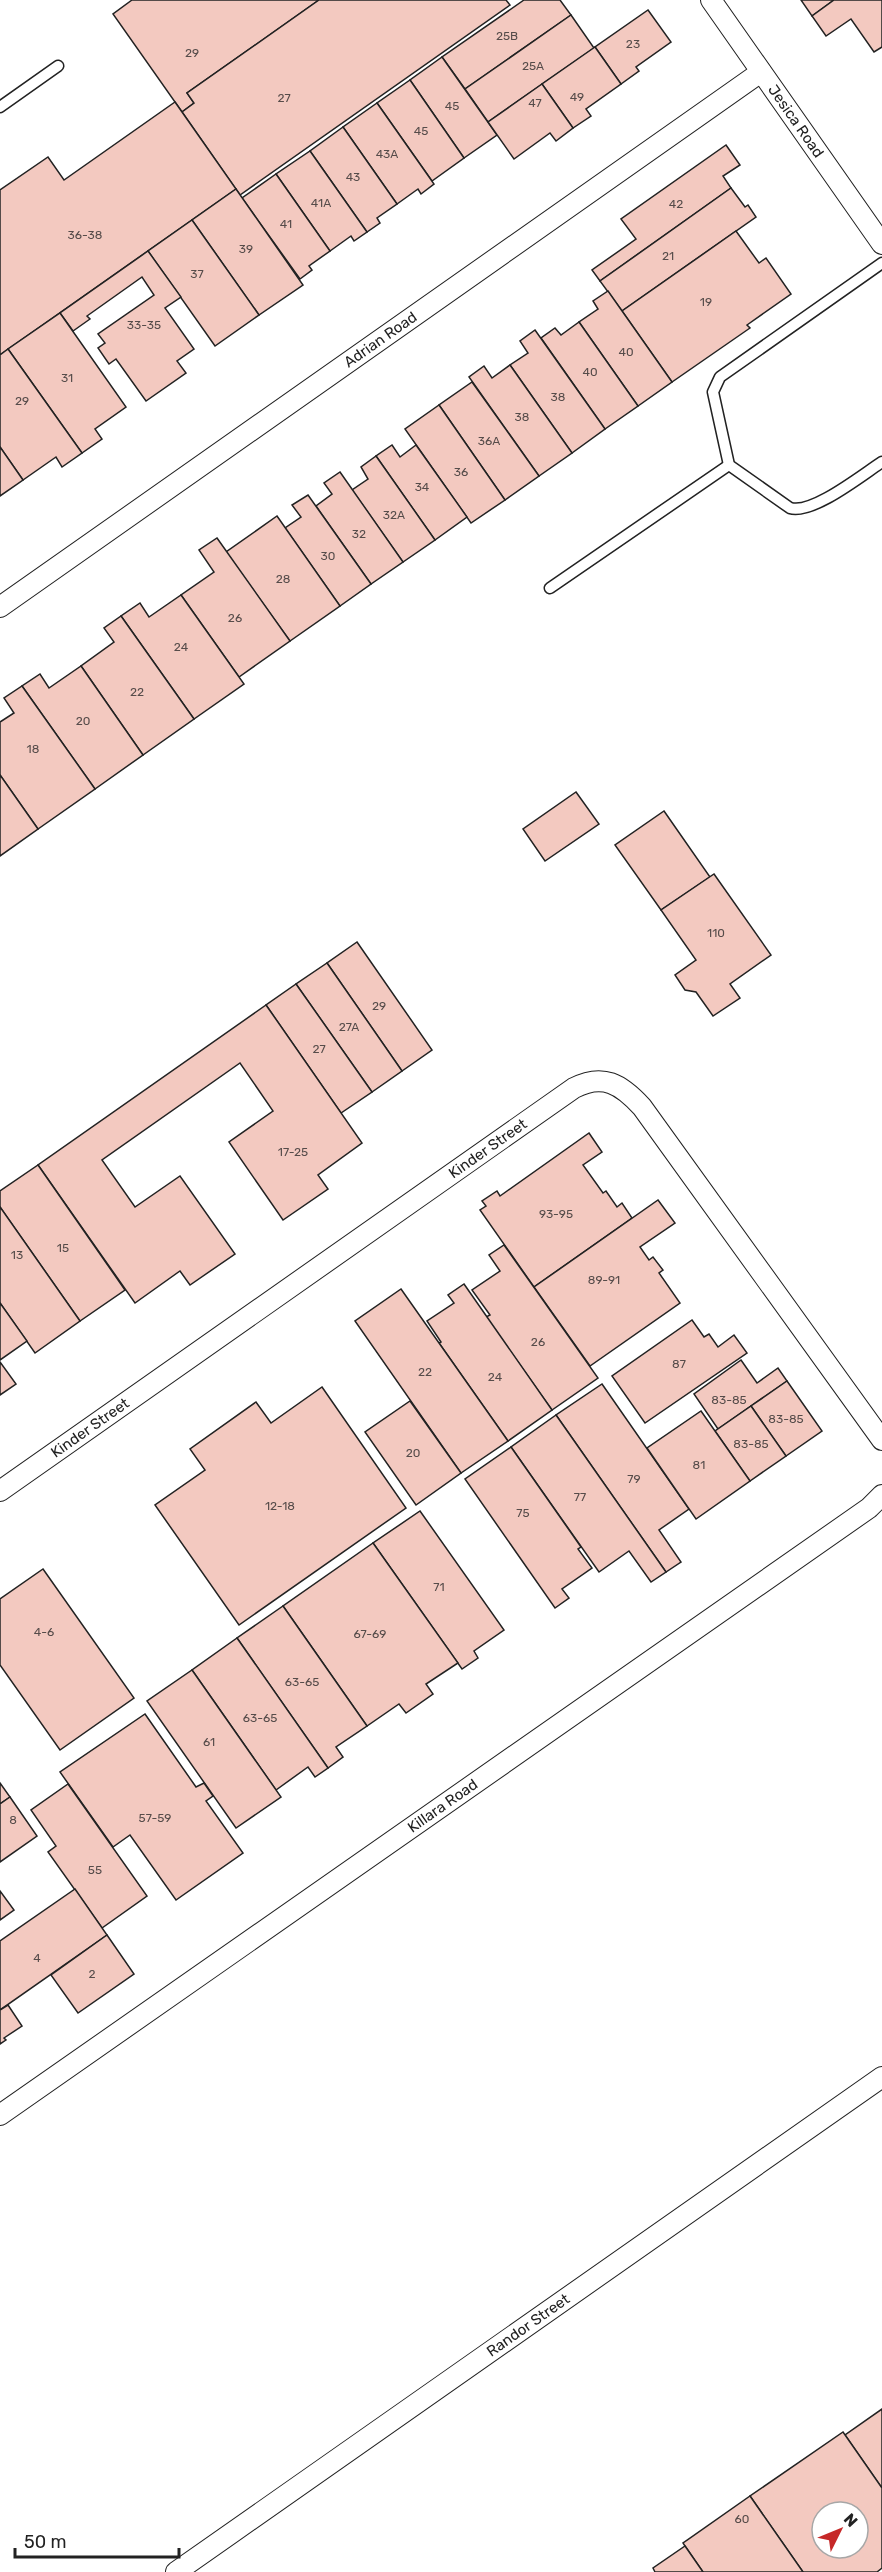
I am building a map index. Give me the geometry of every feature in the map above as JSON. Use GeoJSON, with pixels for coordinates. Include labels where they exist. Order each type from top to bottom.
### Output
{"type":"FeatureCollection","features":[{"type":"Feature","properties":{"kind":"street","name":"Jesica Road"},"geometry":{"type":"LineString","coordinates":[[711,0],[882,244]]}},
{"type":"Feature","properties":{"kind":"street","name":"Adrian Road"},"geometry":{"type":"LineString","coordinates":[[0,607],[761,72]]}},
{"type":"Feature","properties":{"kind":"street","name":"Kinder Street"},"geometry":{"type":"LineString","coordinates":[[0,1491],[574,1088],[597,1080],[618,1086],[642,1107],[882,1440]]}},
{"type":"Feature","properties":{"kind":"street","name":"Killara Road"},"geometry":{"type":"LineString","coordinates":[[0,2115],[860,1515],[882,1495]]}},
{"type":"Feature","properties":{"kind":"street","name":"Randor Street"},"geometry":{"type":"LineString","coordinates":[[176,2572],[882,2077]]}},
{"type":"Feature","properties":{"kind":"lane"},"geometry":{"type":"LineString","coordinates":[[0,107],[58,66]]}},
{"type":"Feature","properties":{"kind":"lane"},"geometry":{"type":"LineString","coordinates":[[882,263],[720,377],[713,392],[729,465],[782,503],[796,509],[802,509],[824,499],[882,462]]}},
{"type":"Feature","properties":{"kind":"lane"},"geometry":{"type":"LineString","coordinates":[[550,588],[729,465]]}},
{"type":"Feature","properties":{"kind":"building"},"geometry":{"type":"Polygon","coordinates":[[[132,0],[319,0],[187,93],[194,103],[182,112],[113,14],[132,0]]]}},
{"type":"Feature","properties":{"kind":"building"},"geometry":{"type":"Polygon","coordinates":[[[319,0],[506,0],[510,5],[240,195],[182,112],[194,103],[187,93],[319,0]]]}},
{"type":"Feature","properties":{"kind":"building"},"geometry":{"type":"Polygon","coordinates":[[[524,0],[560,0],[571,15],[465,89],[442,57],[524,0]]]}},
{"type":"Feature","properties":{"kind":"building"},"geometry":{"type":"Polygon","coordinates":[[[801,0],[834,0],[812,16],[801,0]]]}},
{"type":"Feature","properties":{"kind":"building"},"geometry":{"type":"Polygon","coordinates":[[[834,0],[882,0],[882,47],[874,52],[851,19],[826,36],[812,16],[834,0]]]}},
{"type":"Feature","properties":{"kind":"building"},"geometry":{"type":"Polygon","coordinates":[[[648,10],[671,42],[636,67],[639,71],[621,84],[595,47],[648,10]]]}},
{"type":"Feature","properties":{"kind":"building"},"geometry":{"type":"Polygon","coordinates":[[[571,15],[594,48],[488,122],[465,89],[571,15]]]}},
{"type":"Feature","properties":{"kind":"building"},"geometry":{"type":"Polygon","coordinates":[[[595,47],[621,84],[586,109],[591,116],[573,128],[542,84],[595,47]]]}},
{"type":"Feature","properties":{"kind":"building"},"geometry":{"type":"Polygon","coordinates":[[[442,57],[497,135],[464,158],[410,80],[442,57]]]}},
{"type":"Feature","properties":{"kind":"building"},"geometry":{"type":"Polygon","coordinates":[[[410,80],[464,158],[432,181],[377,103],[410,80]]]}},
{"type":"Feature","properties":{"kind":"building"},"geometry":{"type":"Polygon","coordinates":[[[542,84],[573,128],[556,141],[550,133],[514,159],[488,122],[542,84]]]}},
{"type":"Feature","properties":{"kind":"building"},"geometry":{"type":"Polygon","coordinates":[[[175,102],[236,189],[0,355],[0,190],[48,157],[64,180],[175,102]]]}},
{"type":"Feature","properties":{"kind":"building"},"geometry":{"type":"Polygon","coordinates":[[[377,103],[434,184],[421,194],[418,189],[397,204],[343,127],[377,103]]]}},
{"type":"Feature","properties":{"kind":"building"},"geometry":{"type":"Polygon","coordinates":[[[343,127],[397,204],[377,218],[380,223],[367,232],[310,151],[343,127]]]}},
{"type":"Feature","properties":{"kind":"building"},"geometry":{"type":"Polygon","coordinates":[[[726,145],[740,165],[723,176],[731,188],[600,281],[592,270],[636,239],[621,219],[726,145]]]}},
{"type":"Feature","properties":{"kind":"building"},"geometry":{"type":"Polygon","coordinates":[[[310,151],[367,232],[354,241],[351,236],[330,251],[276,174],[310,151]]]}},
{"type":"Feature","properties":{"kind":"building"},"geometry":{"type":"Polygon","coordinates":[[[276,174],[330,251],[309,266],[312,270],[300,279],[242,198],[276,174]]]}},
{"type":"Feature","properties":{"kind":"building"},"geometry":{"type":"Polygon","coordinates":[[[731,188],[745,207],[748,205],[756,217],[622,311],[600,281],[731,188]]]}},
{"type":"Feature","properties":{"kind":"building"},"geometry":{"type":"Polygon","coordinates":[[[236,189],[303,285],[259,315],[192,220],[236,189]]]}},
{"type":"Feature","properties":{"kind":"building"},"geometry":{"type":"Polygon","coordinates":[[[192,220],[259,315],[215,346],[148,251],[192,220]]]}},
{"type":"Feature","properties":{"kind":"building"},"geometry":{"type":"Polygon","coordinates":[[[736,231],[759,263],[766,258],[791,294],[747,325],[750,328],[672,382],[622,311],[736,231]]]}},
{"type":"Feature","properties":{"kind":"building"},"geometry":{"type":"Polygon","coordinates":[[[148,251],[181,297],[165,308],[194,349],[177,361],[186,373],[146,401],[116,359],[109,364],[98,348],[105,343],[98,334],[154,295],[142,277],[87,316],[90,319],[73,331],[60,313],[148,251]]]}},
{"type":"Feature","properties":{"kind":"building"},"geometry":{"type":"Polygon","coordinates":[[[608,291],[672,382],[638,406],[579,322],[598,309],[593,301],[608,291]]]}},
{"type":"Feature","properties":{"kind":"building"},"geometry":{"type":"Polygon","coordinates":[[[60,313],[126,407],[95,429],[102,439],[82,453],[8,349],[60,313]]]}},
{"type":"Feature","properties":{"kind":"building"},"geometry":{"type":"Polygon","coordinates":[[[579,322],[638,406],[605,429],[541,338],[555,328],[561,335],[579,322]]]}},
{"type":"Feature","properties":{"kind":"building"},"geometry":{"type":"Polygon","coordinates":[[[535,330],[605,429],[572,453],[510,365],[528,353],[520,341],[535,330]]]}},
{"type":"Feature","properties":{"kind":"building"},"geometry":{"type":"Polygon","coordinates":[[[8,349],[82,453],[62,467],[56,457],[23,480],[0,447],[0,355],[8,349]]]}},
{"type":"Feature","properties":{"kind":"building"},"geometry":{"type":"Polygon","coordinates":[[[510,365],[572,453],[539,476],[469,377],[484,366],[492,378],[510,365]]]}},
{"type":"Feature","properties":{"kind":"building"},"geometry":{"type":"Polygon","coordinates":[[[472,382],[539,476],[505,500],[439,405],[472,382]]]}},
{"type":"Feature","properties":{"kind":"building"},"geometry":{"type":"Polygon","coordinates":[[[439,405],[505,500],[471,523],[405,429],[439,405]]]}},
{"type":"Feature","properties":{"kind":"building"},"geometry":{"type":"Polygon","coordinates":[[[392,445],[400,457],[416,445],[467,517],[435,540],[376,456],[392,445]]]}},
{"type":"Feature","properties":{"kind":"building"},"geometry":{"type":"Polygon","coordinates":[[[0,447],[23,480],[0,496],[0,447]]]}},
{"type":"Feature","properties":{"kind":"building"},"geometry":{"type":"Polygon","coordinates":[[[376,456],[435,540],[403,562],[352,490],[368,479],[361,467],[376,456]]]}},
{"type":"Feature","properties":{"kind":"building"},"geometry":{"type":"Polygon","coordinates":[[[340,472],[403,562],[371,584],[316,506],[332,494],[324,483],[340,472]]]}},
{"type":"Feature","properties":{"kind":"building"},"geometry":{"type":"Polygon","coordinates":[[[308,495],[371,584],[340,606],[285,528],[301,517],[292,505],[308,495]]]}},
{"type":"Feature","properties":{"kind":"building"},"geometry":{"type":"Polygon","coordinates":[[[277,516],[340,606],[290,641],[226,552],[277,516]]]}},
{"type":"Feature","properties":{"kind":"building"},"geometry":{"type":"Polygon","coordinates":[[[217,538],[290,641],[239,677],[181,595],[214,572],[199,550],[217,538]]]}},
{"type":"Feature","properties":{"kind":"building"},"geometry":{"type":"Polygon","coordinates":[[[181,595],[244,684],[194,719],[121,616],[140,603],[149,617],[181,595]]]}},
{"type":"Feature","properties":{"kind":"building"},"geometry":{"type":"Polygon","coordinates":[[[121,616],[194,719],[143,755],[81,666],[114,642],[104,628],[121,616]]]}},
{"type":"Feature","properties":{"kind":"building"},"geometry":{"type":"Polygon","coordinates":[[[81,666],[143,755],[95,789],[22,686],[40,674],[49,688],[81,666]]]}},
{"type":"Feature","properties":{"kind":"building"},"geometry":{"type":"Polygon","coordinates":[[[22,686],[95,789],[38,829],[0,775],[0,722],[14,713],[4,698],[22,686]]]}},
{"type":"Feature","properties":{"kind":"building"},"geometry":{"type":"Polygon","coordinates":[[[0,775],[38,829],[0,856],[0,775]]]}},
{"type":"Feature","properties":{"kind":"building"},"geometry":{"type":"Polygon","coordinates":[[[576,792],[599,824],[545,861],[523,829],[576,792]]]}},
{"type":"Feature","properties":{"kind":"building"},"geometry":{"type":"Polygon","coordinates":[[[664,811],[710,877],[661,910],[615,845],[664,811]]]}},
{"type":"Feature","properties":{"kind":"building"},"geometry":{"type":"Polygon","coordinates":[[[714,874],[771,955],[730,984],[740,998],[713,1016],[696,992],[685,990],[675,975],[696,960],[661,910],[714,874]]]}},
{"type":"Feature","properties":{"kind":"building"},"geometry":{"type":"Polygon","coordinates":[[[357,942],[432,1050],[402,1071],[327,963],[357,942]]]}},
{"type":"Feature","properties":{"kind":"building"},"geometry":{"type":"Polygon","coordinates":[[[327,963],[402,1071],[372,1092],[296,984],[327,963]]]}},
{"type":"Feature","properties":{"kind":"building"},"geometry":{"type":"Polygon","coordinates":[[[296,984],[372,1092],[341,1113],[266,1005],[296,984]]]}},
{"type":"Feature","properties":{"kind":"building"},"geometry":{"type":"Polygon","coordinates":[[[266,1005],[362,1143],[318,1175],[328,1189],[283,1220],[229,1142],[273,1111],[240,1063],[102,1160],[135,1207],[180,1176],[235,1254],[190,1285],[180,1271],[135,1303],[38,1165],[266,1005]]]}},
{"type":"Feature","properties":{"kind":"building"},"geometry":{"type":"Polygon","coordinates":[[[589,1133],[602,1152],[583,1165],[603,1193],[606,1191],[617,1207],[622,1203],[632,1218],[534,1287],[480,1210],[486,1206],[482,1201],[497,1191],[500,1196],[589,1133]]]}},
{"type":"Feature","properties":{"kind":"building"},"geometry":{"type":"Polygon","coordinates":[[[38,1165],[125,1290],[80,1321],[0,1207],[0,1191],[38,1165]]]}},
{"type":"Feature","properties":{"kind":"building"},"geometry":{"type":"Polygon","coordinates":[[[658,1200],[675,1223],[640,1247],[649,1260],[653,1257],[663,1270],[659,1273],[680,1303],[590,1366],[534,1287],[658,1200]]]}},
{"type":"Feature","properties":{"kind":"building"},"geometry":{"type":"Polygon","coordinates":[[[0,1207],[80,1321],[35,1353],[0,1303],[0,1207]]]}},
{"type":"Feature","properties":{"kind":"building"},"geometry":{"type":"Polygon","coordinates":[[[504,1245],[598,1378],[552,1410],[486,1317],[490,1315],[472,1290],[500,1271],[489,1255],[504,1245]]]}},
{"type":"Feature","properties":{"kind":"building"},"geometry":{"type":"Polygon","coordinates":[[[464,1284],[552,1410],[508,1441],[439,1343],[441,1342],[427,1321],[454,1303],[448,1295],[464,1284]]]}},
{"type":"Feature","properties":{"kind":"building"},"geometry":{"type":"Polygon","coordinates":[[[401,1289],[508,1441],[461,1473],[355,1321],[401,1289]]]}},
{"type":"Feature","properties":{"kind":"building"},"geometry":{"type":"Polygon","coordinates":[[[0,1303],[27,1341],[0,1360],[0,1303]]]}},
{"type":"Feature","properties":{"kind":"building"},"geometry":{"type":"Polygon","coordinates":[[[692,1320],[704,1337],[709,1334],[718,1347],[734,1335],[747,1353],[645,1423],[612,1376],[692,1320]]]}},
{"type":"Feature","properties":{"kind":"building"},"geometry":{"type":"Polygon","coordinates":[[[741,1360],[757,1383],[778,1368],[787,1381],[718,1429],[694,1394],[741,1360]]]}},
{"type":"Feature","properties":{"kind":"building"},"geometry":{"type":"Polygon","coordinates":[[[0,1362],[16,1384],[0,1395],[0,1362]]]}},
{"type":"Feature","properties":{"kind":"building"},"geometry":{"type":"Polygon","coordinates":[[[787,1381],[822,1431],[786,1456],[751,1406],[787,1381]]]}},
{"type":"Feature","properties":{"kind":"building"},"geometry":{"type":"Polygon","coordinates":[[[602,1384],[689,1509],[659,1530],[681,1562],[666,1572],[556,1415],[602,1384]]]}},
{"type":"Feature","properties":{"kind":"building"},"geometry":{"type":"Polygon","coordinates":[[[322,1387],[406,1508],[239,1625],[155,1505],[205,1470],[190,1449],[256,1402],[271,1423],[322,1387]]]}},
{"type":"Feature","properties":{"kind":"building"},"geometry":{"type":"Polygon","coordinates":[[[410,1401],[461,1473],[416,1505],[365,1432],[410,1401]]]}},
{"type":"Feature","properties":{"kind":"building"},"geometry":{"type":"Polygon","coordinates":[[[751,1406],[786,1456],[750,1481],[715,1431],[751,1406]]]}},
{"type":"Feature","properties":{"kind":"building"},"geometry":{"type":"Polygon","coordinates":[[[701,1411],[750,1481],[696,1519],[647,1448],[701,1411]]]}},
{"type":"Feature","properties":{"kind":"building"},"geometry":{"type":"Polygon","coordinates":[[[556,1415],[666,1572],[651,1582],[629,1551],[599,1572],[511,1447],[556,1415]]]}},
{"type":"Feature","properties":{"kind":"building"},"geometry":{"type":"Polygon","coordinates":[[[511,1447],[581,1547],[578,1549],[592,1568],[562,1589],[569,1598],[555,1608],[465,1479],[511,1447]]]}},
{"type":"Feature","properties":{"kind":"building"},"geometry":{"type":"Polygon","coordinates":[[[420,1511],[504,1630],[474,1651],[478,1658],[462,1669],[373,1543],[420,1511]]]}},
{"type":"Feature","properties":{"kind":"building"},"geometry":{"type":"Polygon","coordinates":[[[373,1543],[458,1663],[426,1684],[433,1694],[406,1713],[399,1704],[367,1726],[283,1606],[373,1543]]]}},
{"type":"Feature","properties":{"kind":"building"},"geometry":{"type":"Polygon","coordinates":[[[43,1569],[134,1698],[60,1750],[0,1665],[0,1599],[43,1569]]]}},
{"type":"Feature","properties":{"kind":"building"},"geometry":{"type":"Polygon","coordinates":[[[283,1606],[367,1726],[336,1747],[343,1757],[328,1768],[237,1638],[283,1606]]]}},
{"type":"Feature","properties":{"kind":"building"},"geometry":{"type":"Polygon","coordinates":[[[237,1638],[328,1768],[315,1777],[308,1767],[276,1790],[192,1670],[237,1638]]]}},
{"type":"Feature","properties":{"kind":"building"},"geometry":{"type":"Polygon","coordinates":[[[192,1670],[281,1797],[236,1828],[147,1701],[192,1670]]]}},
{"type":"Feature","properties":{"kind":"building"},"geometry":{"type":"Polygon","coordinates":[[[145,1714],[196,1787],[204,1783],[213,1796],[206,1801],[243,1853],[176,1900],[130,1835],[113,1847],[60,1772],[145,1714]]]}},
{"type":"Feature","properties":{"kind":"building"},"geometry":{"type":"Polygon","coordinates":[[[0,1783],[10,1797],[0,1804],[0,1783]]]}},
{"type":"Feature","properties":{"kind":"building"},"geometry":{"type":"Polygon","coordinates":[[[68,1784],[147,1896],[102,1928],[48,1852],[56,1846],[31,1810],[68,1784]]]}},
{"type":"Feature","properties":{"kind":"building"},"geometry":{"type":"Polygon","coordinates":[[[10,1797],[37,1836],[0,1862],[0,1804],[10,1797]]]}},
{"type":"Feature","properties":{"kind":"building"},"geometry":{"type":"Polygon","coordinates":[[[75,1889],[107,1935],[0,2010],[0,1941],[75,1889]]]}},
{"type":"Feature","properties":{"kind":"building"},"geometry":{"type":"Polygon","coordinates":[[[0,1891],[14,1910],[0,1920],[0,1891]]]}},
{"type":"Feature","properties":{"kind":"building"},"geometry":{"type":"Polygon","coordinates":[[[107,1935],[134,1974],[78,2013],[51,1975],[107,1935]]]}},
{"type":"Feature","properties":{"kind":"building"},"geometry":{"type":"Polygon","coordinates":[[[8,2005],[22,2026],[4,2038],[6,2040],[0,2044],[0,2010],[8,2005]]]}},
{"type":"Feature","properties":{"kind":"building"},"geometry":{"type":"Polygon","coordinates":[[[882,2409],[882,2488],[845,2435],[882,2409]]]}},
{"type":"Feature","properties":{"kind":"building"},"geometry":{"type":"Polygon","coordinates":[[[843,2432],[882,2488],[882,2568],[877,2572],[803,2572],[750,2496],[843,2432]]]}},
{"type":"Feature","properties":{"kind":"building"},"geometry":{"type":"Polygon","coordinates":[[[750,2496],[803,2572],[703,2572],[683,2543],[750,2496]]]}},
{"type":"Feature","properties":{"kind":"building"},"geometry":{"type":"Polygon","coordinates":[[[685,2546],[703,2572],[655,2572],[653,2568],[685,2546]]]}}]}
